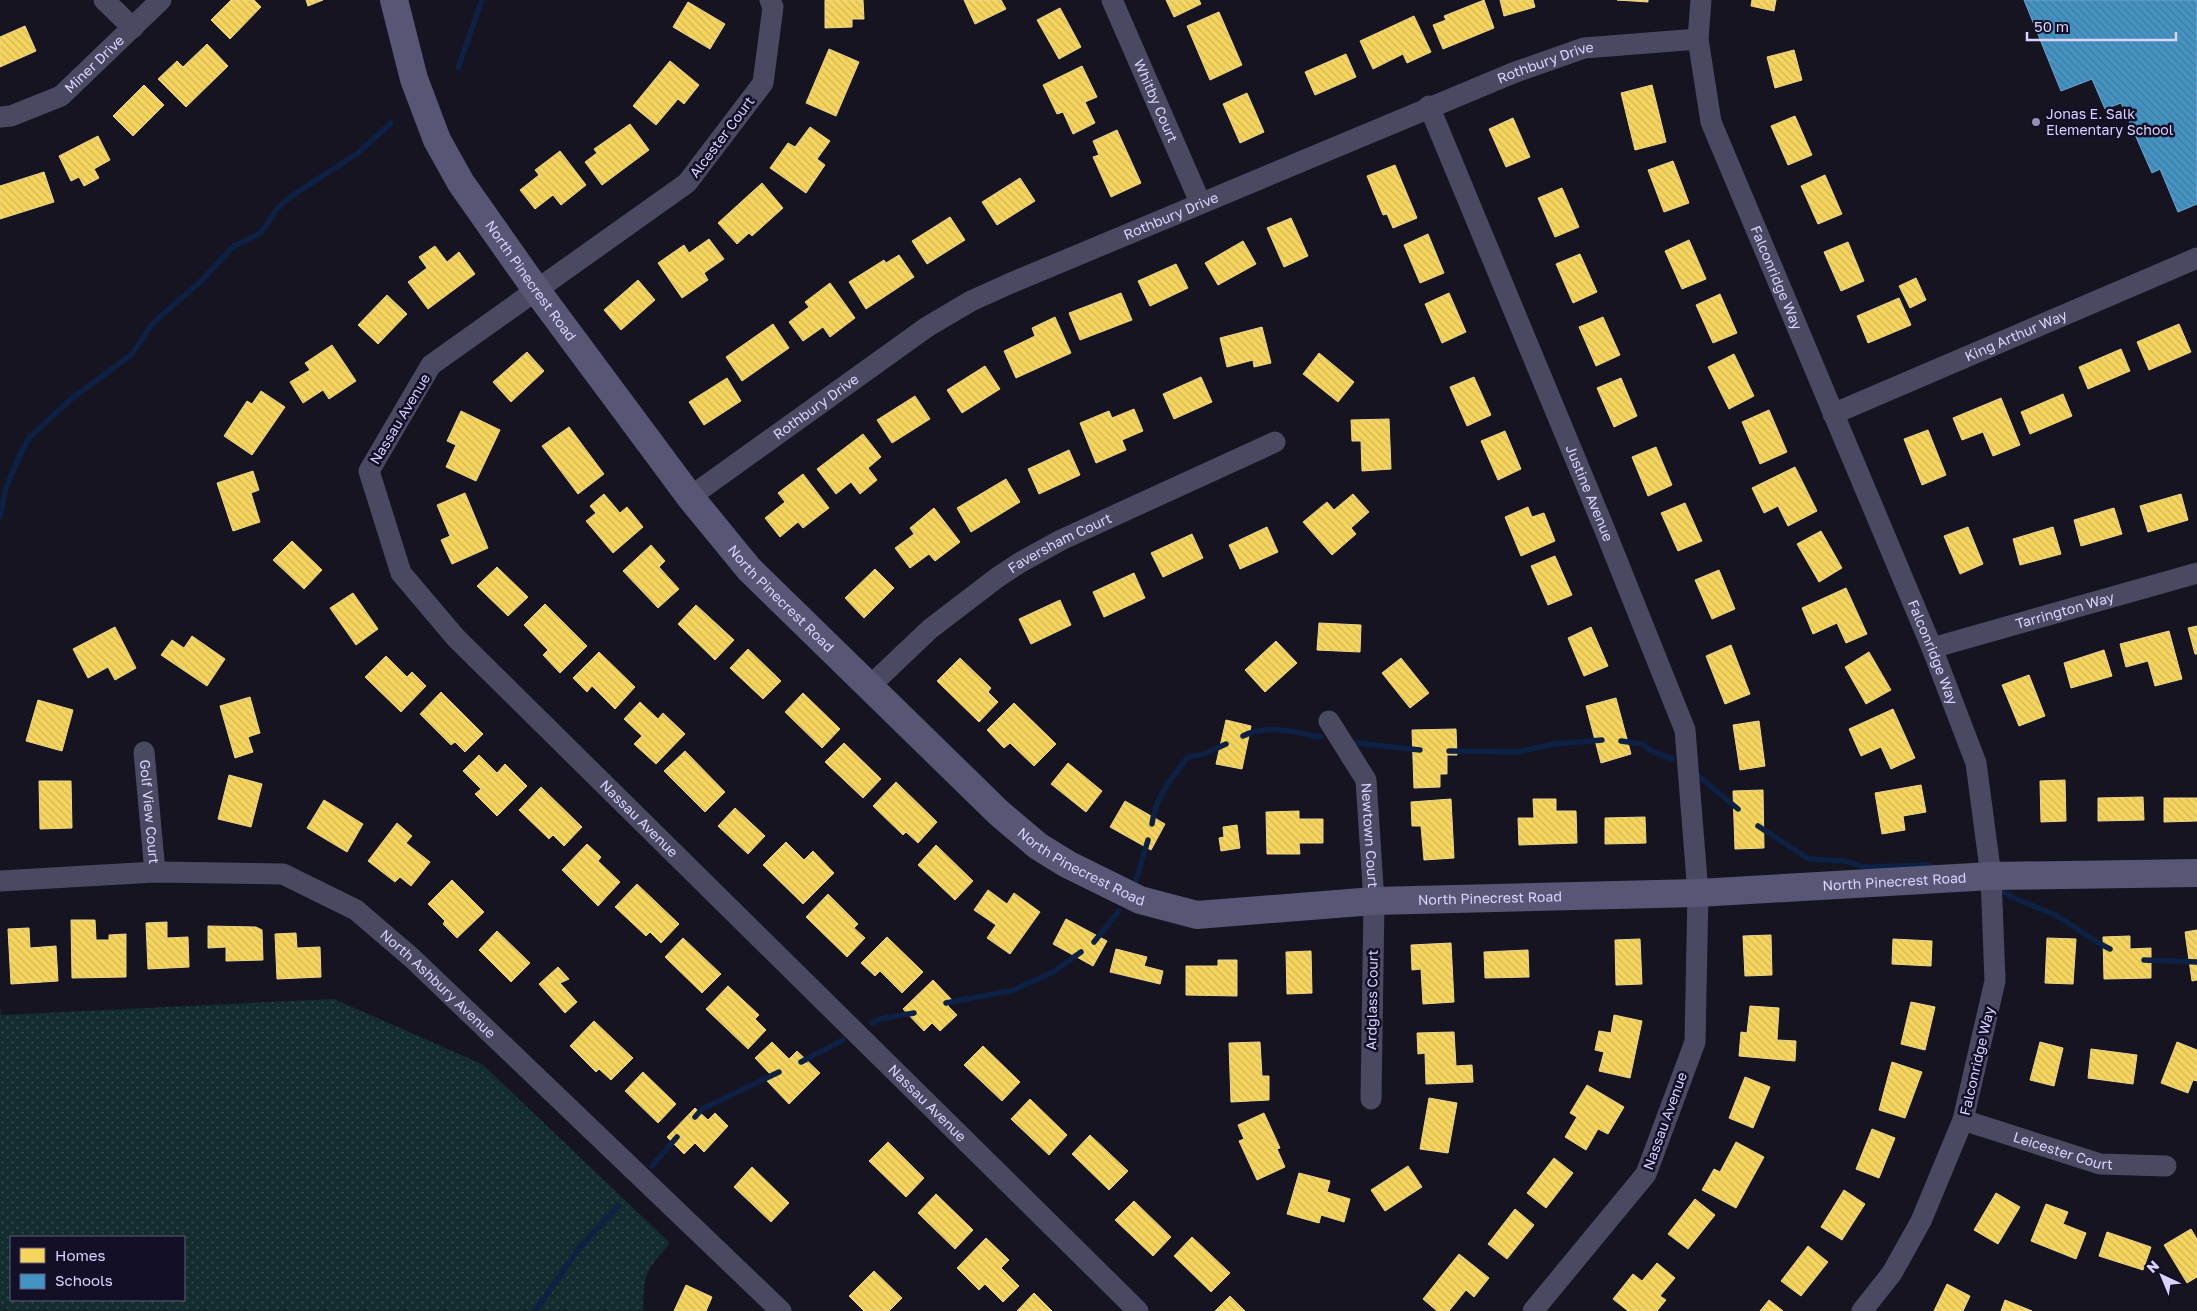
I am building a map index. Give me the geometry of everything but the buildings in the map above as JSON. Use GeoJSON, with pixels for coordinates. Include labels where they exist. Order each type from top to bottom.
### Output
{"type":"FeatureCollection","features":[{"type":"Feature","properties":{"kind":"street","name":"Miner Drive"},"geometry":{"type":"LineString","coordinates":[[104,0],[133,28]]}},
{"type":"Feature","properties":{"kind":"street","name":"Miner Drive"},"geometry":{"type":"LineString","coordinates":[[0,117],[11,116],[61,96],[161,0]]}},
{"type":"Feature","properties":{"kind":"street","name":"North Pinecrest Road"},"geometry":{"type":"LineString","coordinates":[[394,0],[414,79],[437,140],[461,183],[537,291],[690,497],[750,569],[999,813],[1038,846],[1066,864],[1140,900],[1197,915],[1374,901],[1698,893],[1991,876],[2197,873]]}},
{"type":"Feature","properties":{"kind":"street","name":"Alcester Court"},"geometry":{"type":"LineString","coordinates":[[537,291],[687,183],[763,83],[773,8],[770,0]]}},
{"type":"Feature","properties":{"kind":"street","name":"Whitby Court"},"geometry":{"type":"LineString","coordinates":[[1112,0],[1200,202]]}},
{"type":"Feature","properties":{"kind":"street","name":"Falconridge Way"},"geometry":{"type":"LineString","coordinates":[[1701,0],[1698,39],[1711,122],[1932,648],[1976,763],[1991,876],[1995,981],[1963,1120],[1947,1164],[1921,1222],[1892,1273],[1862,1311]]}},
{"type":"Feature","properties":{"kind":"street","name":"Rothbury Drive"},"geometry":{"type":"LineString","coordinates":[[690,497],[927,327],[1011,282],[1429,106],[1513,73],[1584,48],[1698,39]]}},
{"type":"Feature","properties":{"kind":"street","name":"Justine Avenue"},"geometry":{"type":"LineString","coordinates":[[1429,106],[1601,518],[1685,730],[1698,893]]}},
{"type":"Feature","properties":{"kind":"street","name":"King Arthur Way"},"geometry":{"type":"LineString","coordinates":[[1833,414],[2197,258]]}},
{"type":"Feature","properties":{"kind":"street","name":"Nassau Avenue"},"geometry":{"type":"LineString","coordinates":[[537,291],[431,366],[369,471],[401,573],[456,638],[1138,1311]]}},
{"type":"Feature","properties":{"kind":"street","name":"Faversham Court"},"geometry":{"type":"LineString","coordinates":[[870,686],[930,629],[998,577],[1021,562],[1060,540],[1275,442]]}},
{"type":"Feature","properties":{"kind":"street","name":"Tarrington Way"},"geometry":{"type":"LineString","coordinates":[[1932,648],[2197,573]]}},
{"type":"Feature","properties":{"kind":"street","name":"Newtown Court"},"geometry":{"type":"LineString","coordinates":[[1328,721],[1366,780],[1374,901]]}},
{"type":"Feature","properties":{"kind":"street","name":"Golf View Court"},"geometry":{"type":"LineString","coordinates":[[144,752],[155,872]]}},
{"type":"Feature","properties":{"kind":"street","name":"North Ashbury Avenue"},"geometry":{"type":"LineString","coordinates":[[0,881],[155,872],[283,874],[356,910],[412,958],[781,1311]]}},
{"type":"Feature","properties":{"kind":"street","name":"Nassau Avenue"},"geometry":{"type":"LineString","coordinates":[[1533,1311],[1646,1174],[1695,1042],[1698,893]]}},
{"type":"Feature","properties":{"kind":"street","name":"Ardglass Court"},"geometry":{"type":"LineString","coordinates":[[1371,1099],[1374,901]]}},
{"type":"Feature","properties":{"kind":"street","name":"Leicester Court"},"geometry":{"type":"LineString","coordinates":[[1963,1120],[2100,1164],[2166,1166]]}},
{"type":"Feature","properties":{"kind":"green space"},"geometry":{"type":"Polygon","coordinates":[[[334,999],[482,1064],[670,1243],[655,1261],[645,1280],[643,1311],[0,1311],[0,1004],[1,1015],[334,999]]]}},
{"type":"Feature","properties":{"kind":"waterway"},"geometry":{"type":"LineString","coordinates":[[458,68],[482,0]]}},
{"type":"Feature","properties":{"kind":"waterway"},"geometry":{"type":"LineString","coordinates":[[0,517],[6,488],[29,438],[70,400],[132,354],[153,323],[201,281],[234,246],[261,233],[277,209],[290,197],[358,153],[391,123]]}},
{"type":"Feature","properties":{"kind":"waterway"},"geometry":{"type":"LineString","coordinates":[[1243,736],[1262,730],[1282,730],[1321,737]]}},
{"type":"Feature","properties":{"kind":"waterway"},"geometry":{"type":"LineString","coordinates":[[1449,751],[1516,752],[1554,744],[1602,740]]}},
{"type":"Feature","properties":{"kind":"waterway"},"geometry":{"type":"LineString","coordinates":[[1621,741],[1642,744],[1651,751],[1672,759]]}},
{"type":"Feature","properties":{"kind":"waterway"},"geometry":{"type":"LineString","coordinates":[[1356,743],[1420,750]]}},
{"type":"Feature","properties":{"kind":"waterway"},"geometry":{"type":"LineString","coordinates":[[1152,824],[1160,796],[1188,757],[1204,754],[1226,744]]}},
{"type":"Feature","properties":{"kind":"waterway"},"geometry":{"type":"LineString","coordinates":[[1694,772],[1738,809]]}},
{"type":"Feature","properties":{"kind":"waterway"},"geometry":{"type":"LineString","coordinates":[[1758,826],[1809,859],[1845,861],[1863,867],[1927,865],[1935,868]]}},
{"type":"Feature","properties":{"kind":"waterway"},"geometry":{"type":"LineString","coordinates":[[1134,887],[1148,840]]}},
{"type":"Feature","properties":{"kind":"waterway"},"geometry":{"type":"LineString","coordinates":[[2003,892],[2015,899],[2053,914],[2110,949]]}},
{"type":"Feature","properties":{"kind":"waterway"},"geometry":{"type":"LineString","coordinates":[[1094,942],[1119,911]]}},
{"type":"Feature","properties":{"kind":"waterway"},"geometry":{"type":"LineString","coordinates":[[946,1003],[1014,990],[1053,972],[1081,952]]}},
{"type":"Feature","properties":{"kind":"waterway"},"geometry":{"type":"LineString","coordinates":[[2144,960],[2197,962]]}},
{"type":"Feature","properties":{"kind":"waterway"},"geometry":{"type":"LineString","coordinates":[[872,1023],[880,1019],[914,1013]]}},
{"type":"Feature","properties":{"kind":"waterway"},"geometry":{"type":"LineString","coordinates":[[801,1062],[843,1040]]}},
{"type":"Feature","properties":{"kind":"waterway"},"geometry":{"type":"LineString","coordinates":[[695,1117],[702,1109],[779,1072]]}},
{"type":"Feature","properties":{"kind":"waterway"},"geometry":{"type":"LineString","coordinates":[[652,1166],[677,1137]]}},
{"type":"Feature","properties":{"kind":"waterway"},"geometry":{"type":"LineString","coordinates":[[535,1311],[580,1247],[618,1206]]}},
{"type":"Feature","properties":{"kind":"place","name":"Jonas E. Salk Elementary School"},"geometry":{"type":"Point","coordinates":[2036,122]}}]}
